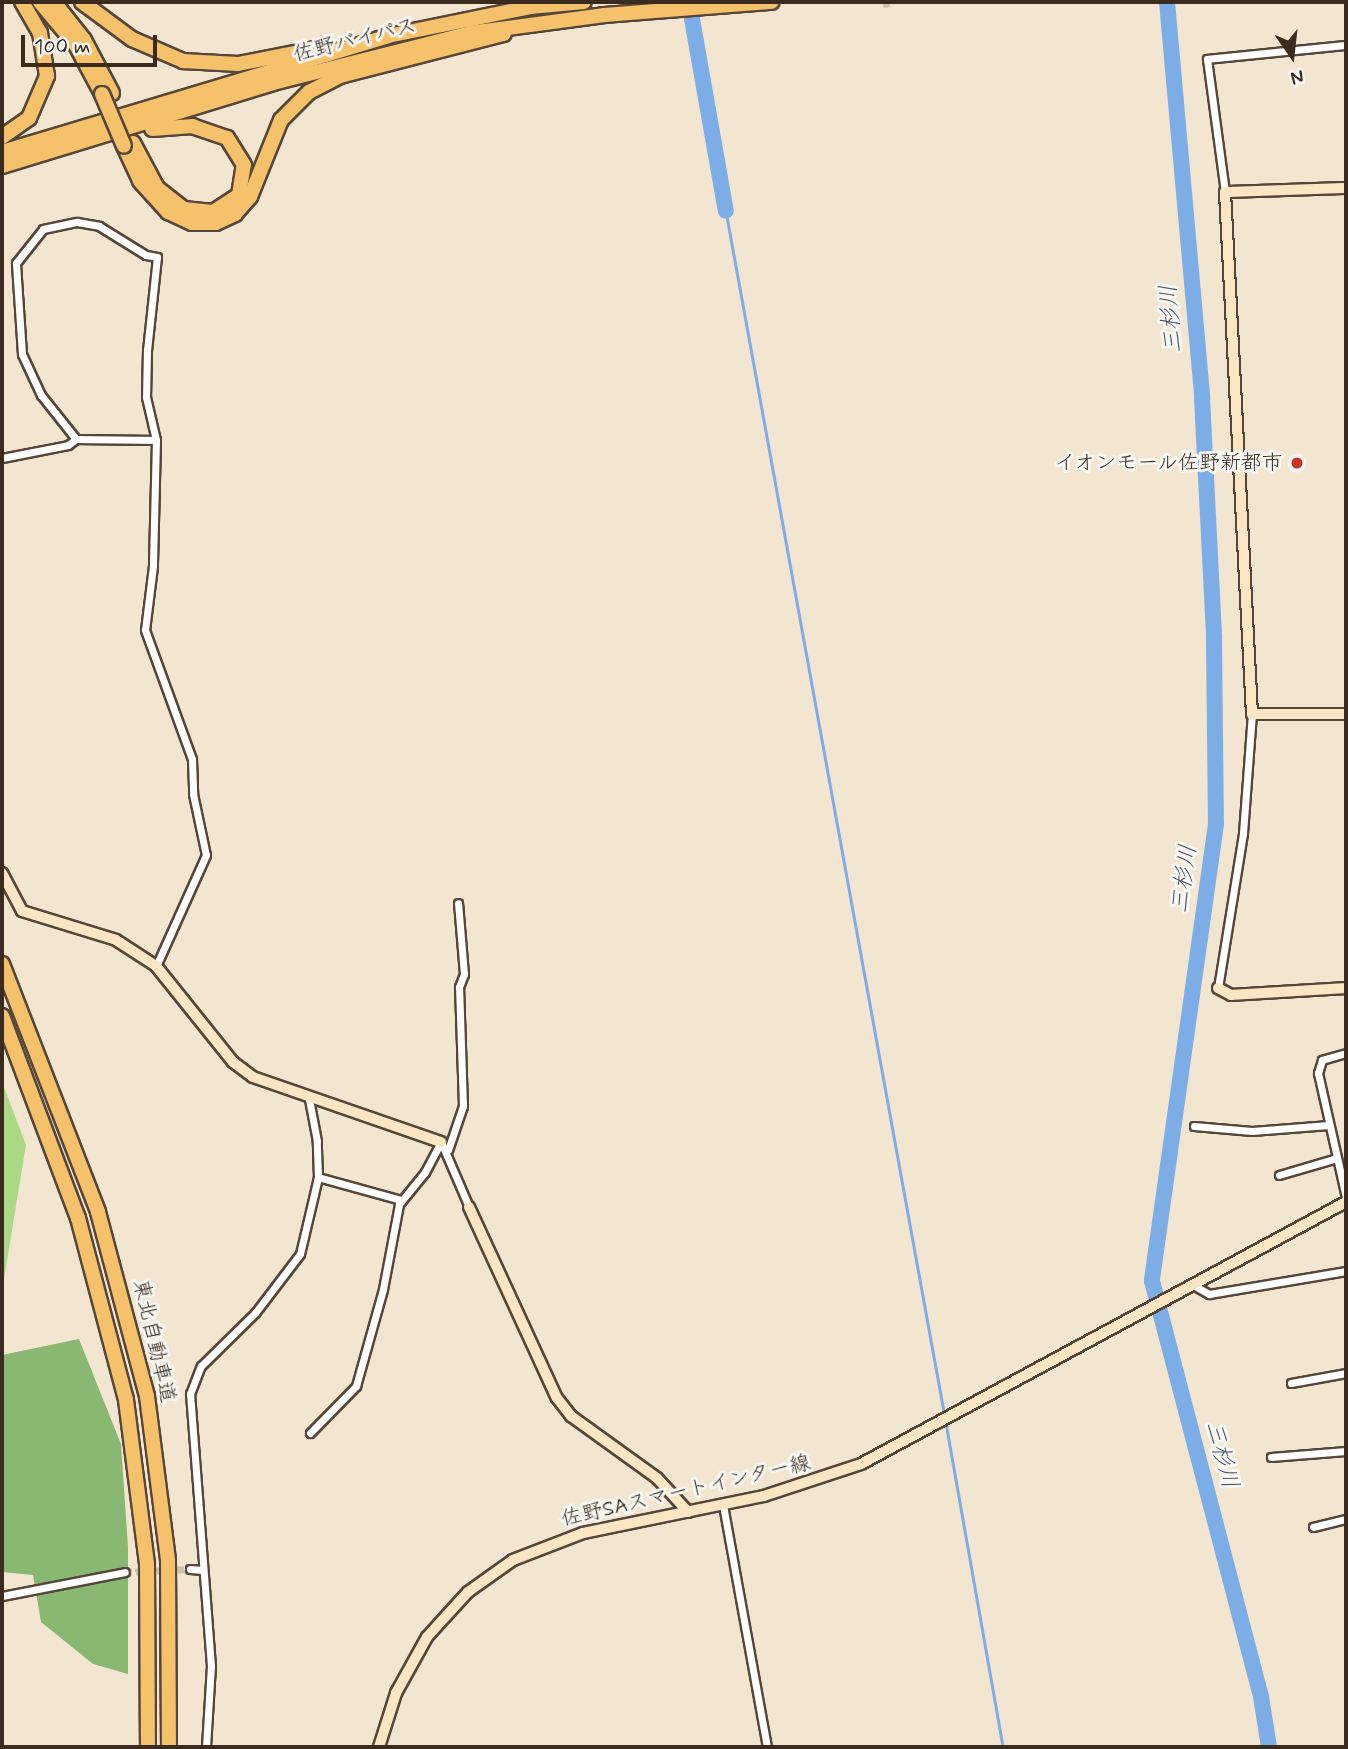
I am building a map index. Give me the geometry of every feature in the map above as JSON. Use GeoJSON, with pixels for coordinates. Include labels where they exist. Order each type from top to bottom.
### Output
{"type":"FeatureCollection","features":[{"type":"Feature","properties":{"kind":"highway"},"geometry":{"type":"LineString","coordinates":[[2,137],[29,118],[42,97],[47,76],[43,44],[22,2]]}},
{"type":"Feature","properties":{"kind":"highway"},"geometry":{"type":"LineString","coordinates":[[40,2],[76,45],[107,93]]}},
{"type":"Feature","properties":{"kind":"highway"},"geometry":{"type":"LineString","coordinates":[[54,2],[84,40],[141,181],[168,212],[192,223],[216,223],[235,214],[250,197],[281,120],[309,92],[340,76],[487,40],[532,23]]}},
{"type":"Feature","properties":{"kind":"highway"},"geometry":{"type":"LineString","coordinates":[[82,2],[148,48],[198,63],[238,64],[362,43]]}},
{"type":"Feature","properties":{"kind":"highway","name":"佐野バイパス"},"geometry":{"type":"LineString","coordinates":[[2,152],[362,43],[476,17],[584,2]]}},
{"type":"Feature","properties":{"kind":"highway","name":"佐野バイパス"},"geometry":{"type":"LineString","coordinates":[[2,166],[368,56],[532,23],[667,9],[771,2]]}},
{"type":"Feature","properties":{"kind":"highway"},"geometry":{"type":"LineString","coordinates":[[2,174],[148,130],[193,126],[217,132],[240,154],[245,175],[239,195],[213,212],[184,209],[157,188],[128,144]]}},
{"type":"Feature","properties":{"kind":"highway","name":"東北自動車道"},"geometry":{"type":"LineString","coordinates":[[2,964],[98,1212],[147,1396],[168,1561],[169,1747]]}},
{"type":"Feature","properties":{"kind":"highway","name":"東北自動車道"},"geometry":{"type":"LineString","coordinates":[[2,1016],[78,1218],[126,1400],[147,1563],[148,1747]]}},
{"type":"Feature","properties":{"kind":"street"},"geometry":{"type":"LineString","coordinates":[[1346,45],[1207,59],[1226,192],[1252,714],[1243,833],[1218,988],[1231,995],[1346,988]]}},
{"type":"Feature","properties":{"kind":"street"},"geometry":{"type":"LineString","coordinates":[[1226,192],[1346,188]]}},
{"type":"Feature","properties":{"kind":"street"},"geometry":{"type":"LineString","coordinates":[[76,439],[41,395],[22,354],[16,263],[27,243],[43,229],[77,222],[99,226],[146,255],[158,257],[146,397],[156,440],[153,566],[145,630],[192,759],[192,794],[206,855],[156,966]]}},
{"type":"Feature","properties":{"kind":"street"},"geometry":{"type":"LineString","coordinates":[[2,458],[68,445],[76,439],[156,440]]}},
{"type":"Feature","properties":{"kind":"street"},"geometry":{"type":"LineString","coordinates":[[1252,714],[1346,714]]}},
{"type":"Feature","properties":{"kind":"street"},"geometry":{"type":"LineString","coordinates":[[2,873],[22,911],[116,940],[156,966],[233,1062],[253,1077],[444,1146],[469,1207],[557,1398],[571,1416],[657,1479],[688,1512]]}},
{"type":"Feature","properties":{"kind":"street"},"geometry":{"type":"LineString","coordinates":[[310,1433],[356,1386],[383,1289],[401,1200],[444,1146],[463,1106],[459,987],[464,974],[458,903]]}},
{"type":"Feature","properties":{"kind":"street"},"geometry":{"type":"LineString","coordinates":[[1191,1284],[1346,1199],[1318,1064],[1346,1053]]}},
{"type":"Feature","properties":{"kind":"street"},"geometry":{"type":"LineString","coordinates":[[206,1747],[211,1665],[190,1394],[201,1366],[255,1313],[300,1254],[318,1177],[317,1141],[309,1099]]}},
{"type":"Feature","properties":{"kind":"street"},"geometry":{"type":"LineString","coordinates":[[1194,1126],[1251,1131],[1329,1125]]}},
{"type":"Feature","properties":{"kind":"street"},"geometry":{"type":"LineString","coordinates":[[1279,1175],[1337,1158]]}},
{"type":"Feature","properties":{"kind":"street"},"geometry":{"type":"LineString","coordinates":[[318,1177],[401,1200]]}},
{"type":"Feature","properties":{"kind":"street"},"geometry":{"type":"LineString","coordinates":[[1191,1284],[1209,1294],[1346,1271]]}},
{"type":"Feature","properties":{"kind":"street","name":"佐野SAスマートインター線"},"geometry":{"type":"LineString","coordinates":[[379,1747],[396,1693],[427,1637],[491,1574],[556,1541],[723,1505],[831,1476],[929,1429],[1191,1284]]}},
{"type":"Feature","properties":{"kind":"street"},"geometry":{"type":"LineString","coordinates":[[1291,1383],[1346,1373]]}},
{"type":"Feature","properties":{"kind":"street"},"geometry":{"type":"LineString","coordinates":[[1271,1457],[1346,1451]]}},
{"type":"Feature","properties":{"kind":"street"},"geometry":{"type":"LineString","coordinates":[[723,1505],[767,1747]]}},
{"type":"Feature","properties":{"kind":"street"},"geometry":{"type":"LineString","coordinates":[[1313,1527],[1346,1519]]}},
{"type":"Feature","properties":{"kind":"street"},"geometry":{"type":"LineString","coordinates":[[190,1569],[203,1570]]}},
{"type":"Feature","properties":{"kind":"street"},"geometry":{"type":"LineString","coordinates":[[2,1596],[125,1572]]}},
{"type":"Feature","properties":{"kind":"green space"},"geometry":{"type":"Polygon","coordinates":[[[2,1082],[26,1145],[2,1291],[2,1082]]]}},
{"type":"Feature","properties":{"kind":"green space"},"geometry":{"type":"Polygon","coordinates":[[[79,1339],[121,1444],[128,1547],[128,1674],[93,1664],[41,1622],[33,1575],[2,1572],[2,1355],[79,1339]]]}},
{"type":"Feature","properties":{"kind":"waterway"},"geometry":{"type":"LineString","coordinates":[[689,2],[726,211]]}},
{"type":"Feature","properties":{"kind":"waterway","name":"三杉川"},"geometry":{"type":"LineString","coordinates":[[1167,2],[1202,398],[1214,638],[1216,824],[1152,1281],[1261,1697],[1269,1747]]}},
{"type":"Feature","properties":{"kind":"waterway"},"geometry":{"type":"LineString","coordinates":[[726,211],[945,1417]]}},
{"type":"Feature","properties":{"kind":"waterway"},"geometry":{"type":"LineString","coordinates":[[946,1423],[1003,1747]]}},
{"type":"Feature","properties":{"kind":"tunnel"},"geometry":{"type":"LineString","coordinates":[[886,2],[887,7]]}},
{"type":"Feature","properties":{"kind":"tunnel"},"geometry":{"type":"LineString","coordinates":[[125,1572],[190,1569]]}},
{"type":"Feature","properties":{"kind":"place","name":"イオンモール佐野新都市"},"geometry":{"type":"Point","coordinates":[1297,463]}}]}
